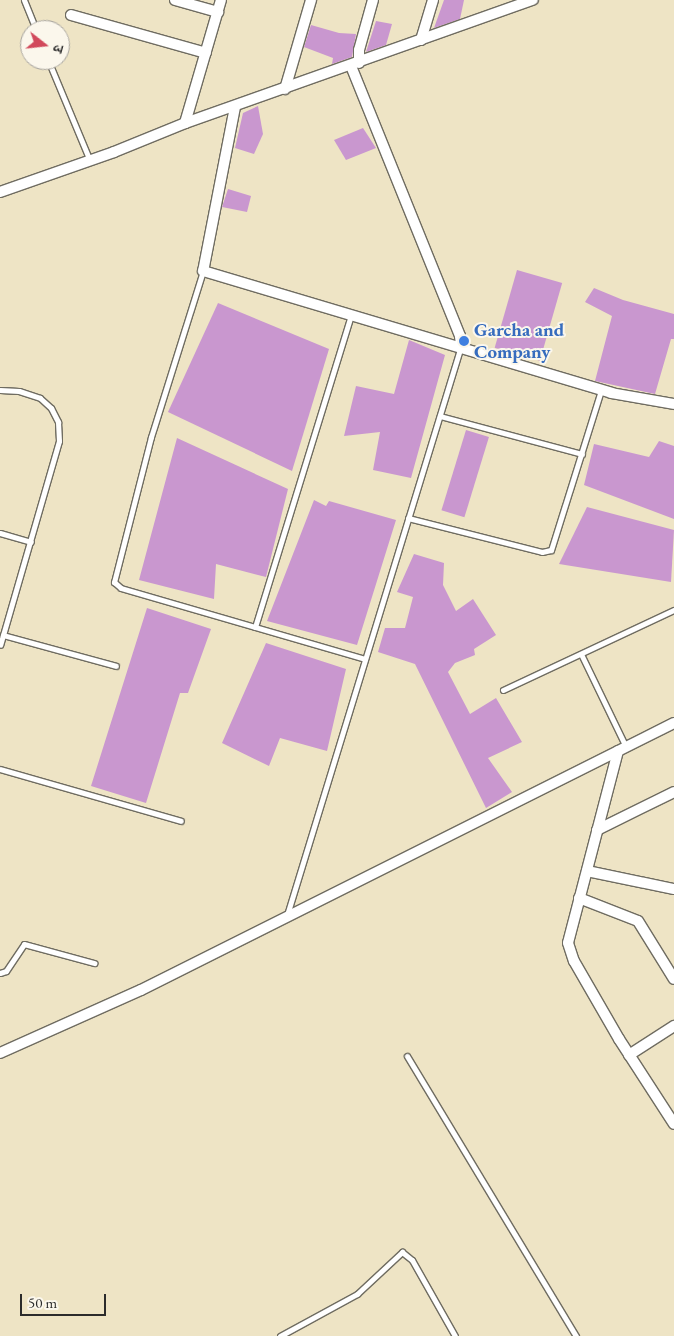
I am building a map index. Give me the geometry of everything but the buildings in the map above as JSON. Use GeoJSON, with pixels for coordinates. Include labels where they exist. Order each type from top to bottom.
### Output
{"type":"FeatureCollection","features":[{"type":"Feature","properties":{"kind":"street"},"geometry":{"type":"LineString","coordinates":[[175,0],[218,12]]}},
{"type":"Feature","properties":{"kind":"street"},"geometry":{"type":"LineString","coordinates":[[185,123],[221,0]]}},
{"type":"Feature","properties":{"kind":"street"},"geometry":{"type":"LineString","coordinates":[[285,90],[310,0]]}},
{"type":"Feature","properties":{"kind":"street"},"geometry":{"type":"LineString","coordinates":[[373,0],[355,64],[460,336],[461,346]]}},
{"type":"Feature","properties":{"kind":"street"},"geometry":{"type":"LineString","coordinates":[[421,40],[433,0]]}},
{"type":"Feature","properties":{"kind":"street"},"geometry":{"type":"LineString","coordinates":[[0,192],[90,161],[185,123],[285,90],[533,0]]}},
{"type":"Feature","properties":{"kind":"street"},"geometry":{"type":"LineString","coordinates":[[71,15],[206,53]]}},
{"type":"Feature","properties":{"kind":"street"},"geometry":{"type":"LineString","coordinates":[[235,107],[203,271],[461,346],[635,400],[674,404]]}},
{"type":"Feature","properties":{"kind":"street"},"geometry":{"type":"LineString","coordinates":[[0,1053],[142,990],[287,915],[516,804],[674,723]]}},
{"type":"Feature","properties":{"kind":"street"},"geometry":{"type":"LineString","coordinates":[[622,749],[597,830],[568,943],[570,953],[629,1055],[674,1124]]}},
{"type":"Feature","properties":{"kind":"street"},"geometry":{"type":"LineString","coordinates":[[597,830],[673,795]]}},
{"type":"Feature","properties":{"kind":"street"},"geometry":{"type":"LineString","coordinates":[[587,871],[674,889]]}},
{"type":"Feature","properties":{"kind":"street"},"geometry":{"type":"LineString","coordinates":[[579,898],[638,921],[674,979]]}},
{"type":"Feature","properties":{"kind":"street"},"geometry":{"type":"LineString","coordinates":[[629,1055],[674,1026]]}},
{"type":"Feature","properties":{"kind":"lane"},"geometry":{"type":"LineString","coordinates":[[24,0],[32,20]]}},
{"type":"Feature","properties":{"kind":"lane"},"geometry":{"type":"LineString","coordinates":[[52,70],[90,161]]}},
{"type":"Feature","properties":{"kind":"lane"},"geometry":{"type":"LineString","coordinates":[[203,271],[151,437],[114,582],[121,588],[365,659]]}},
{"type":"Feature","properties":{"kind":"lane"},"geometry":{"type":"LineString","coordinates":[[255,627],[351,314]]}},
{"type":"Feature","properties":{"kind":"lane"},"geometry":{"type":"LineString","coordinates":[[287,915],[461,346]]}},
{"type":"Feature","properties":{"kind":"lane"},"geometry":{"type":"LineString","coordinates":[[0,390],[19,391],[40,398],[52,408],[58,422],[59,441],[55,463],[0,645]]}},
{"type":"Feature","properties":{"kind":"lane"},"geometry":{"type":"LineString","coordinates":[[408,518],[547,552],[554,547],[601,390]]}},
{"type":"Feature","properties":{"kind":"lane"},"geometry":{"type":"LineString","coordinates":[[440,416],[582,454]]}},
{"type":"Feature","properties":{"kind":"lane"},"geometry":{"type":"LineString","coordinates":[[0,533],[31,542]]}},
{"type":"Feature","properties":{"kind":"lane"},"geometry":{"type":"LineString","coordinates":[[504,690],[674,610]]}},
{"type":"Feature","properties":{"kind":"lane"},"geometry":{"type":"LineString","coordinates":[[3,635],[116,666]]}},
{"type":"Feature","properties":{"kind":"lane"},"geometry":{"type":"LineString","coordinates":[[581,654],[622,749]]}},
{"type":"Feature","properties":{"kind":"lane"},"geometry":{"type":"LineString","coordinates":[[0,768],[181,821]]}},
{"type":"Feature","properties":{"kind":"lane"},"geometry":{"type":"LineString","coordinates":[[0,973],[6,971],[24,944],[94,964]]}},
{"type":"Feature","properties":{"kind":"lane"},"geometry":{"type":"LineString","coordinates":[[407,1056],[576,1336]]}},
{"type":"Feature","properties":{"kind":"lane"},"geometry":{"type":"LineString","coordinates":[[280,1336],[357,1294],[402,1252],[412,1260],[455,1336]]}},
{"type":"Feature","properties":{"kind":"place","name":"Garcha and Company"},"geometry":{"type":"Point","coordinates":[464,341]}}]}
